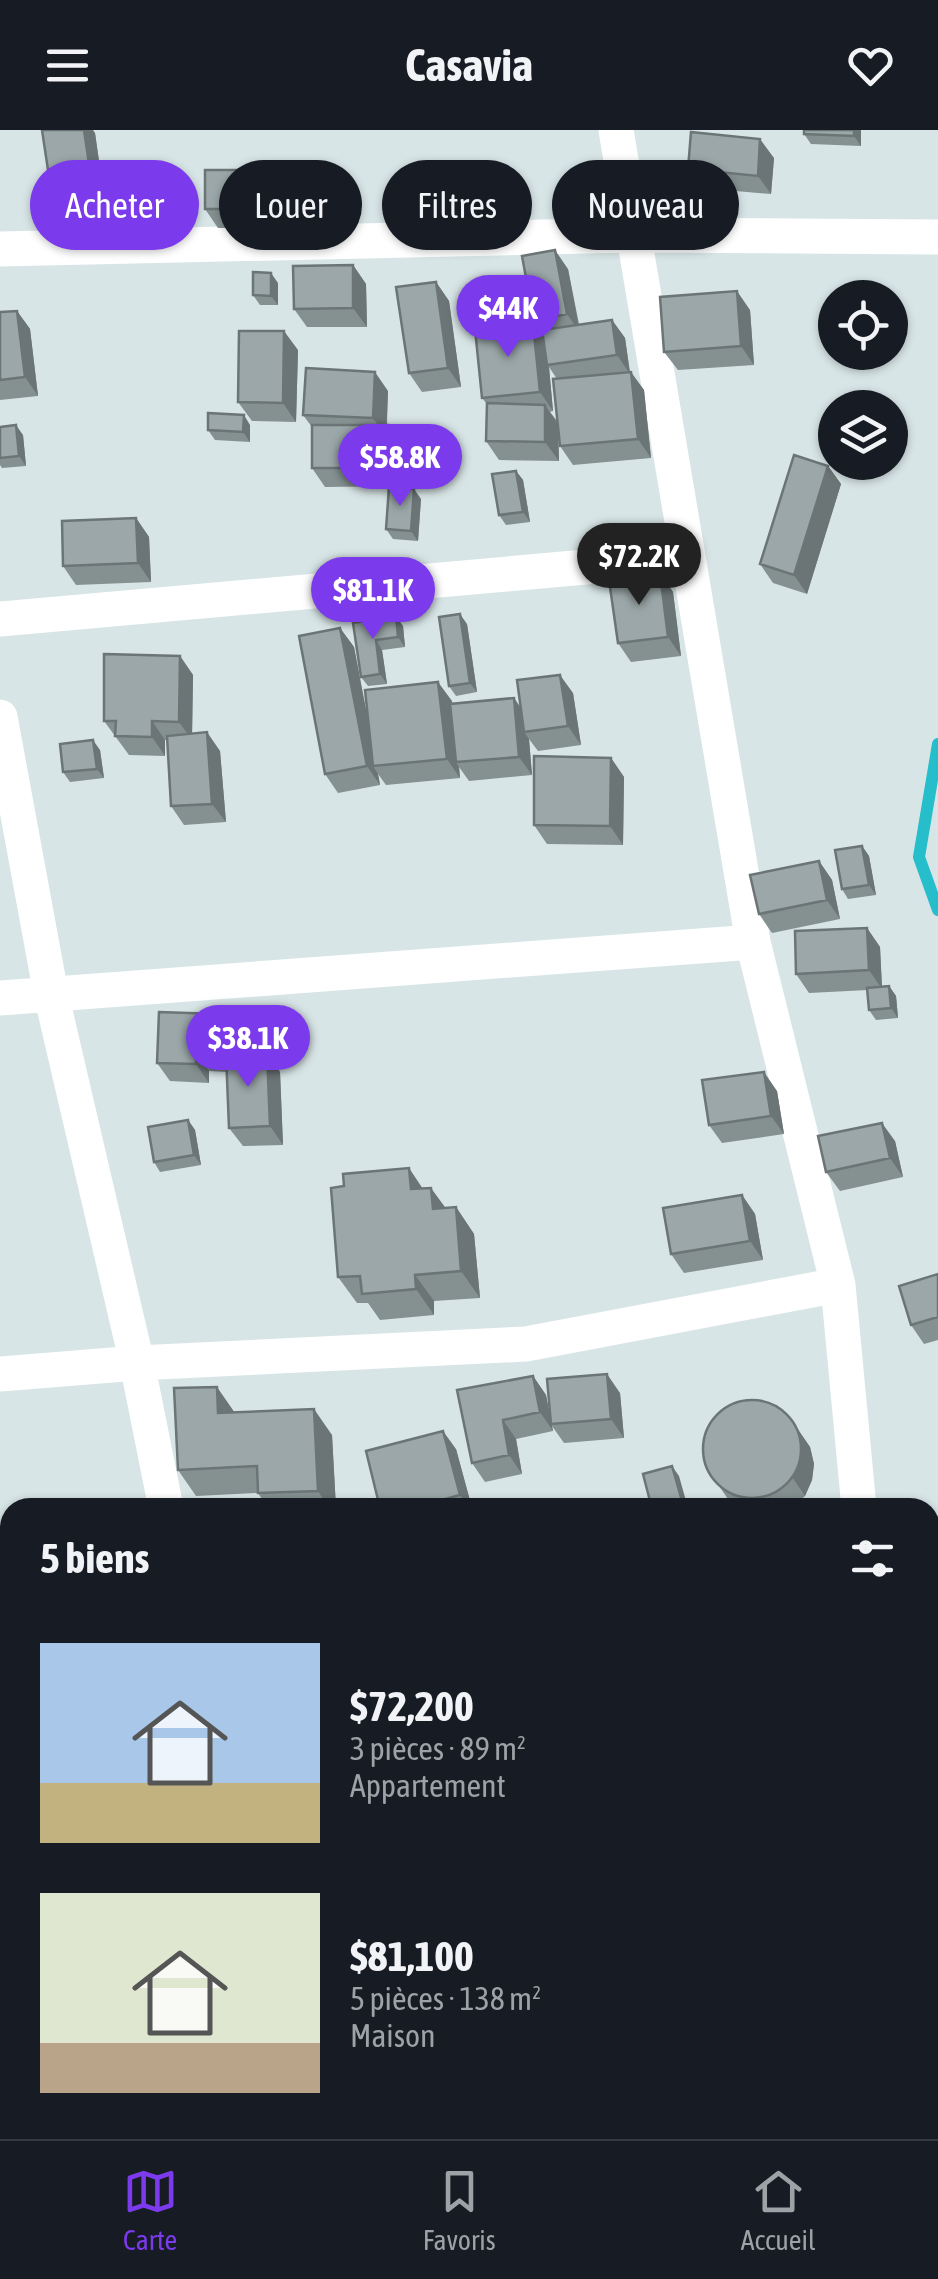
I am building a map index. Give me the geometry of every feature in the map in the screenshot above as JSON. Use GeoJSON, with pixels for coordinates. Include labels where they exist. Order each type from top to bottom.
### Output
{"type":"FeatureCollection","features":[{"type":"Feature","properties":{"kind":"street"},"geometry":{"type":"LineString","coordinates":[[616,130],[621,160]]}},
{"type":"Feature","properties":{"kind":"street"},"geometry":{"type":"LineString","coordinates":[[739,235],[937,236]]}},
{"type":"Feature","properties":{"kind":"street"},"geometry":{"type":"LineString","coordinates":[[0,249],[552,237]]}},
{"type":"Feature","properties":{"kind":"street"},"geometry":{"type":"LineString","coordinates":[[635,250],[753,942],[838,1285],[857,1498]]}},
{"type":"Feature","properties":{"kind":"street"},"geometry":{"type":"LineString","coordinates":[[0,618],[687,558]]}},
{"type":"Feature","properties":{"kind":"street"},"geometry":{"type":"LineString","coordinates":[[0,718],[51,994],[137,1363],[164,1498]]}},
{"type":"Feature","properties":{"kind":"street"},"geometry":{"type":"LineString","coordinates":[[0,998],[753,942]]}},
{"type":"Feature","properties":{"kind":"street"},"geometry":{"type":"LineString","coordinates":[[0,1374],[137,1363],[526,1344],[838,1285]]}},
{"type":"Feature","properties":{"kind":"building"},"geometry":{"type":"Polygon","coordinates":[[[42,130],[84,130],[88,160],[46,160],[42,130]]]}},
{"type":"Feature","properties":{"kind":"building"},"geometry":{"type":"Polygon","coordinates":[[[804,130],[854,130],[854,136],[804,134],[804,130]]]}},
{"type":"Feature","properties":{"kind":"building"},"geometry":{"type":"Polygon","coordinates":[[[691,132],[760,139],[758,176],[739,174],[739,160],[689,160],[691,132]]]}},
{"type":"Feature","properties":{"kind":"building"},"geometry":{"type":"Polygon","coordinates":[[[205,170],[219,170],[219,209],[205,209],[205,170]]]}},
{"type":"Feature","properties":{"kind":"building"},"geometry":{"type":"Polygon","coordinates":[[[555,250],[567,314],[534,321],[522,256],[555,250]]]}},
{"type":"Feature","properties":{"kind":"building"},"geometry":{"type":"Polygon","coordinates":[[[353,265],[353,308],[294,309],[293,266],[353,265]]]}},
{"type":"Feature","properties":{"kind":"building"},"geometry":{"type":"Polygon","coordinates":[[[253,272],[271,273],[271,296],[253,295],[253,272]]]}},
{"type":"Feature","properties":{"kind":"building"},"geometry":{"type":"Polygon","coordinates":[[[436,282],[448,368],[409,373],[396,287],[436,282]]]}},
{"type":"Feature","properties":{"kind":"building"},"geometry":{"type":"Polygon","coordinates":[[[737,291],[741,346],[664,352],[660,297],[737,291]]]}},
{"type":"Feature","properties":{"kind":"building"},"geometry":{"type":"Polygon","coordinates":[[[17,311],[25,377],[0,380],[0,312],[17,311]]]}},
{"type":"Feature","properties":{"kind":"building"},"geometry":{"type":"Polygon","coordinates":[[[612,320],[617,355],[547,365],[542,330],[612,320]]]}},
{"type":"Feature","properties":{"kind":"building"},"geometry":{"type":"Polygon","coordinates":[[[533,323],[540,392],[482,398],[475,329],[533,323]]]}},
{"type":"Feature","properties":{"kind":"building"},"geometry":{"type":"Polygon","coordinates":[[[239,331],[284,331],[283,403],[238,402],[239,331]]]}},
{"type":"Feature","properties":{"kind":"building"},"geometry":{"type":"Polygon","coordinates":[[[306,368],[375,372],[373,418],[303,415],[306,368]]]}},
{"type":"Feature","properties":{"kind":"building"},"geometry":{"type":"Polygon","coordinates":[[[631,372],[638,439],[560,446],[553,379],[631,372]]]}},
{"type":"Feature","properties":{"kind":"building"},"geometry":{"type":"Polygon","coordinates":[[[487,403],[545,405],[545,442],[486,441],[487,403]]]}},
{"type":"Feature","properties":{"kind":"building"},"geometry":{"type":"Polygon","coordinates":[[[208,413],[244,415],[243,432],[208,430],[208,413]]]}},
{"type":"Feature","properties":{"kind":"building"},"geometry":{"type":"Polygon","coordinates":[[[16,425],[19,456],[0,458],[0,427],[16,425]]]}},
{"type":"Feature","properties":{"kind":"building"},"geometry":{"type":"Polygon","coordinates":[[[312,425],[388,425],[388,468],[312,468],[312,425]]]}},
{"type":"Feature","properties":{"kind":"building"},"geometry":{"type":"Polygon","coordinates":[[[794,455],[818,463],[818,480],[824,480],[794,575],[760,564],[794,455]]]}},
{"type":"Feature","properties":{"kind":"building"},"geometry":{"type":"Polygon","coordinates":[[[516,471],[523,512],[499,515],[492,474],[516,471]]]}},
{"type":"Feature","properties":{"kind":"building"},"geometry":{"type":"Polygon","coordinates":[[[389,487],[414,489],[411,531],[386,529],[389,487]]]}},
{"type":"Feature","properties":{"kind":"building"},"geometry":{"type":"Polygon","coordinates":[[[136,518],[138,563],[63,566],[62,521],[136,518]]]}},
{"type":"Feature","properties":{"kind":"building"},"geometry":{"type":"Polygon","coordinates":[[[660,573],[668,637],[618,643],[609,580],[660,573]]]}},
{"type":"Feature","properties":{"kind":"building"},"geometry":{"type":"Polygon","coordinates":[[[460,614],[470,683],[449,686],[439,617],[460,614]]]}},
{"type":"Feature","properties":{"kind":"building"},"geometry":{"type":"Polygon","coordinates":[[[396,616],[398,637],[376,640],[380,674],[361,677],[353,623],[396,616]]]}},
{"type":"Feature","properties":{"kind":"building"},"geometry":{"type":"Polygon","coordinates":[[[340,628],[367,766],[325,774],[299,636],[340,628]]]}},
{"type":"Feature","properties":{"kind":"building"},"geometry":{"type":"Polygon","coordinates":[[[104,654],[180,656],[179,722],[152,721],[152,737],[115,736],[116,721],[104,721],[104,654]]]}},
{"type":"Feature","properties":{"kind":"building"},"geometry":{"type":"Polygon","coordinates":[[[560,675],[568,726],[524,732],[517,680],[560,675]]]}},
{"type":"Feature","properties":{"kind":"building"},"geometry":{"type":"Polygon","coordinates":[[[438,682],[447,759],[373,766],[365,690],[438,682]]]}},
{"type":"Feature","properties":{"kind":"building"},"geometry":{"type":"Polygon","coordinates":[[[514,698],[519,757],[456,762],[450,704],[514,698]]]}},
{"type":"Feature","properties":{"kind":"building"},"geometry":{"type":"Polygon","coordinates":[[[207,732],[212,804],[171,806],[167,736],[207,732]]]}},
{"type":"Feature","properties":{"kind":"building"},"geometry":{"type":"Polygon","coordinates":[[[93,740],[97,769],[63,772],[60,744],[93,740]]]}},
{"type":"Feature","properties":{"kind":"building"},"geometry":{"type":"Polygon","coordinates":[[[534,756],[611,758],[610,826],[534,825],[534,756]]]}},
{"type":"Feature","properties":{"kind":"building"},"geometry":{"type":"Polygon","coordinates":[[[862,846],[869,885],[842,889],[835,850],[862,846]]]}},
{"type":"Feature","properties":{"kind":"building"},"geometry":{"type":"Polygon","coordinates":[[[819,861],[827,900],[759,914],[750,875],[819,861]]]}},
{"type":"Feature","properties":{"kind":"building"},"geometry":{"type":"Polygon","coordinates":[[[867,928],[869,970],[796,974],[795,931],[867,928]]]}},
{"type":"Feature","properties":{"kind":"building"},"geometry":{"type":"Polygon","coordinates":[[[889,986],[891,1008],[869,1010],[867,988],[889,986]]]}},
{"type":"Feature","properties":{"kind":"building"},"geometry":{"type":"Polygon","coordinates":[[[159,1012],[218,1014],[216,1053],[196,1052],[196,1064],[157,1063],[159,1012]]]}},
{"type":"Feature","properties":{"kind":"building"},"geometry":{"type":"Polygon","coordinates":[[[267,1053],[270,1126],[229,1128],[226,1054],[267,1053]]]}},
{"type":"Feature","properties":{"kind":"building"},"geometry":{"type":"Polygon","coordinates":[[[764,1072],[771,1116],[709,1125],[702,1080],[764,1072]]]}},
{"type":"Feature","properties":{"kind":"building"},"geometry":{"type":"Polygon","coordinates":[[[188,1120],[194,1155],[154,1162],[148,1127],[188,1120]]]}},
{"type":"Feature","properties":{"kind":"building"},"geometry":{"type":"Polygon","coordinates":[[[882,1123],[890,1158],[826,1172],[818,1136],[882,1123]]]}},
{"type":"Feature","properties":{"kind":"building"},"geometry":{"type":"Polygon","coordinates":[[[409,1168],[411,1189],[431,1188],[433,1209],[456,1207],[461,1271],[415,1275],[416,1289],[362,1294],[360,1276],[338,1277],[331,1188],[344,1186],[343,1174],[409,1168]]]}},
{"type":"Feature","properties":{"kind":"building"},"geometry":{"type":"Polygon","coordinates":[[[742,1195],[750,1241],[671,1254],[663,1208],[742,1195]]]}},
{"type":"Feature","properties":{"kind":"building"},"geometry":{"type":"Polygon","coordinates":[[[938,1274],[938,1317],[911,1325],[899,1286],[938,1274]]]}},
{"type":"Feature","properties":{"kind":"building"},"geometry":{"type":"Polygon","coordinates":[[[607,1374],[611,1419],[551,1424],[547,1379],[607,1374]]]}},
{"type":"Feature","properties":{"kind":"building"},"geometry":{"type":"Polygon","coordinates":[[[533,1376],[540,1412],[503,1420],[509,1455],[472,1463],[457,1390],[533,1376]]]}},
{"type":"Feature","properties":{"kind":"building"},"geometry":{"type":"Polygon","coordinates":[[[217,1387],[218,1413],[314,1409],[318,1491],[258,1493],[257,1466],[178,1470],[174,1388],[217,1387]]]}},
{"type":"Feature","properties":{"kind":"building"},"geometry":{"type":"Polygon","coordinates":[[[752,1400],[771,1404],[786,1415],[797,1430],[801,1449],[797,1468],[786,1483],[771,1494],[752,1498],[733,1494],[718,1483],[707,1468],[703,1449],[707,1430],[718,1415],[733,1404],[752,1400]]]}},
{"type":"Feature","properties":{"kind":"building"},"geometry":{"type":"Polygon","coordinates":[[[443,1431],[460,1495],[378,1498],[366,1451],[443,1431]]]}},
{"type":"Feature","properties":{"kind":"building"},"geometry":{"type":"Polygon","coordinates":[[[672,1466],[681,1498],[649,1498],[643,1474],[672,1466]]]}},
{"type":"Feature","properties":{"kind":"waterway"},"geometry":{"type":"LineString","coordinates":[[938,744],[919,857],[938,910]]}}]}
